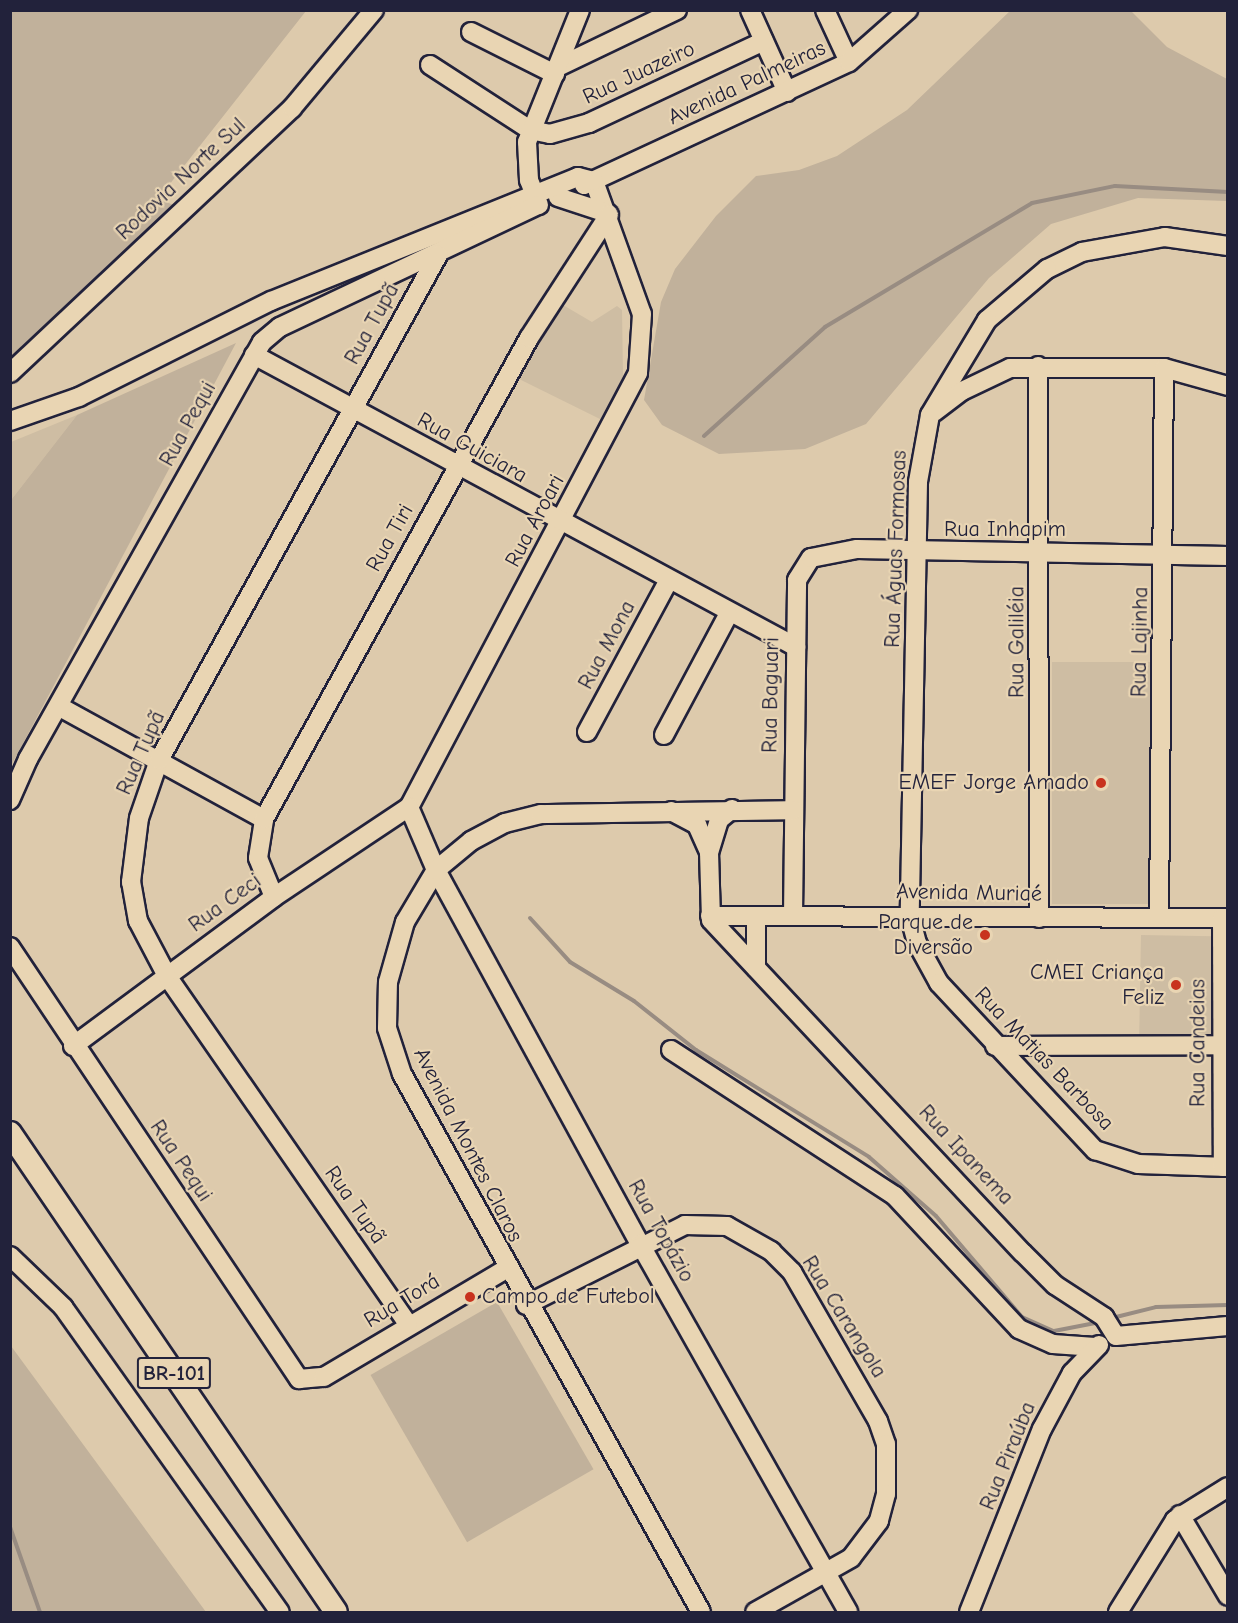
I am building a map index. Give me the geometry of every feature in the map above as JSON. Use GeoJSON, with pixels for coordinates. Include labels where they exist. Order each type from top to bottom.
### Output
{"type":"FeatureCollection","features":[{"type":"Feature","properties":{"kind":"main road","name":"BR-101"},"geometry":{"type":"LineString","coordinates":[[10,1133],[336,1612]]}},
{"type":"Feature","properties":{"kind":"street","name":"Rodovia Norte Sul"},"geometry":{"type":"LineString","coordinates":[[10,373],[292,108],[374,10]]}},
{"type":"Feature","properties":{"kind":"street"},"geometry":{"type":"LineString","coordinates":[[557,71],[677,10]]}},
{"type":"Feature","properties":{"kind":"street"},"geometry":{"type":"LineString","coordinates":[[750,10],[787,92]]}},
{"type":"Feature","properties":{"kind":"street"},"geometry":{"type":"LineString","coordinates":[[825,10],[849,62]]}},
{"type":"Feature","properties":{"kind":"street"},"geometry":{"type":"LineString","coordinates":[[536,200],[525,153],[530,129],[557,71],[577,11]]}},
{"type":"Feature","properties":{"kind":"street","name":"Avenida Palmeiras"},"geometry":{"type":"LineString","coordinates":[[536,200],[558,197],[849,62],[903,13]]}},
{"type":"Feature","properties":{"kind":"street"},"geometry":{"type":"LineString","coordinates":[[471,32],[557,71]]}},
{"type":"Feature","properties":{"kind":"street","name":"Rua Juazeiro"},"geometry":{"type":"LineString","coordinates":[[530,129],[560,133],[589,123],[764,41]]}},
{"type":"Feature","properties":{"kind":"street"},"geometry":{"type":"LineString","coordinates":[[430,65],[530,129]]}},
{"type":"Feature","properties":{"kind":"street"},"geometry":{"type":"LineString","coordinates":[[10,421],[79,397],[271,301],[536,200],[578,177],[594,181]]}},
{"type":"Feature","properties":{"kind":"street","name":"Rua Aroari"},"geometry":{"type":"LineString","coordinates":[[409,807],[629,396],[642,354],[642,314],[608,214],[594,181]]}},
{"type":"Feature","properties":{"kind":"street"},"geometry":{"type":"LineString","coordinates":[[558,197],[608,214]]}},
{"type":"Feature","properties":{"kind":"street","name":"Rua Pequi"},"geometry":{"type":"LineString","coordinates":[[10,800],[254,355],[280,327],[438,255],[536,200]]}},
{"type":"Feature","properties":{"kind":"street","name":"Rua Tiri"},"geometry":{"type":"LineString","coordinates":[[274,897],[258,858],[264,819],[529,338],[608,214]]}},
{"type":"Feature","properties":{"kind":"street","name":"Rua Águas Formosas"},"geometry":{"type":"LineString","coordinates":[[910,917],[918,482],[930,415],[987,320],[1047,269],[1082,252],[1165,237],[1227,246]]}},
{"type":"Feature","properties":{"kind":"street","name":"Rua Tupã"},"geometry":{"type":"LineString","coordinates":[[408,1324],[166,974],[138,921],[131,882],[139,818],[159,760],[438,255]]}},
{"type":"Feature","properties":{"kind":"street","name":"Rua Guiciara"},"geometry":{"type":"LineString","coordinates":[[254,355],[457,468],[669,580],[728,615],[796,647]]}},
{"type":"Feature","properties":{"kind":"street"},"geometry":{"type":"LineString","coordinates":[[930,415],[984,378],[1038,366],[1164,368],[1227,386]]}},
{"type":"Feature","properties":{"kind":"street","name":"Rua Galiléia"},"geometry":{"type":"LineString","coordinates":[[1038,366],[1042,553],[1039,918]]}},
{"type":"Feature","properties":{"kind":"street","name":"Rua Lajinha"},"geometry":{"type":"LineString","coordinates":[[1159,917],[1166,554],[1164,368]]}},
{"type":"Feature","properties":{"kind":"street","name":"Rua Inhapim"},"geometry":{"type":"LineString","coordinates":[[797,580],[806,562],[827,551],[918,554],[1042,553],[1227,556]]}},
{"type":"Feature","properties":{"kind":"street","name":"Rua Mona"},"geometry":{"type":"LineString","coordinates":[[587,732],[669,580]]}},
{"type":"Feature","properties":{"kind":"street","name":"Rua Baguari"},"geometry":{"type":"LineString","coordinates":[[793,915],[797,580]]}},
{"type":"Feature","properties":{"kind":"street"},"geometry":{"type":"LineString","coordinates":[[664,735],[728,615]]}},
{"type":"Feature","properties":{"kind":"street"},"geometry":{"type":"LineString","coordinates":[[60,706],[264,819]]}},
{"type":"Feature","properties":{"kind":"street"},"geometry":{"type":"LineString","coordinates":[[409,807],[436,870]]}},
{"type":"Feature","properties":{"kind":"street","name":"Rua Ceci"},"geometry":{"type":"LineString","coordinates":[[73,1046],[166,974],[274,897],[409,807]]}},
{"type":"Feature","properties":{"kind":"street"},"geometry":{"type":"LineString","coordinates":[[667,808],[697,825],[709,852]]}},
{"type":"Feature","properties":{"kind":"street","name":"Avenida Montes Claros"},"geometry":{"type":"LineString","coordinates":[[700,1612],[506,1269],[402,1074],[387,1028],[395,947],[436,870],[471,841],[521,818],[667,808],[732,809]]}},
{"type":"Feature","properties":{"kind":"street"},"geometry":{"type":"LineString","coordinates":[[710,916],[709,852],[718,820],[732,809],[794,810]]}},
{"type":"Feature","properties":{"kind":"street","name":"Rua Topázio"},"geometry":{"type":"LineString","coordinates":[[436,870],[640,1244],[848,1612]]}},
{"type":"Feature","properties":{"kind":"street","name":"Avenida Muriaé"},"geometry":{"type":"LineString","coordinates":[[710,916],[1225,918]]}},
{"type":"Feature","properties":{"kind":"street","name":"Rua Ipanema"},"geometry":{"type":"LineString","coordinates":[[710,916],[1023,1253],[1055,1285],[1104,1317],[1116,1336]]}},
{"type":"Feature","properties":{"kind":"street"},"geometry":{"type":"LineString","coordinates":[[756,916],[756,968]]}},
{"type":"Feature","properties":{"kind":"street","name":"Rua Matias Barbosa"},"geometry":{"type":"LineString","coordinates":[[910,917],[917,943],[939,983],[995,1046],[1107,1156],[1138,1164],[1225,1167]]}},
{"type":"Feature","properties":{"kind":"street","name":"Rua Candeias"},"geometry":{"type":"LineString","coordinates":[[1225,918],[1225,1167]]}},
{"type":"Feature","properties":{"kind":"street","name":"Rua Pequi"},"geometry":{"type":"LineString","coordinates":[[10,947],[73,1046],[300,1379],[324,1377]]}},
{"type":"Feature","properties":{"kind":"street"},"geometry":{"type":"LineString","coordinates":[[995,1046],[1225,1045]]}},
{"type":"Feature","properties":{"kind":"street"},"geometry":{"type":"LineString","coordinates":[[671,1050],[896,1196],[1019,1329],[1053,1344],[1095,1347]]}},
{"type":"Feature","properties":{"kind":"street","name":"Rua Carangola"},"geometry":{"type":"LineString","coordinates":[[526,1305],[672,1229],[704,1223],[747,1235],[792,1272],[858,1382],[886,1444],[886,1494],[866,1541],[825,1574],[755,1612]]}},
{"type":"Feature","properties":{"kind":"street"},"geometry":{"type":"LineString","coordinates":[[10,1256],[63,1307],[280,1612]]}},
{"type":"Feature","properties":{"kind":"street","name":"Rua Torá"},"geometry":{"type":"LineString","coordinates":[[324,1377],[408,1324],[506,1269]]}},
{"type":"Feature","properties":{"kind":"street"},"geometry":{"type":"LineString","coordinates":[[1116,1336],[1227,1326]]}},
{"type":"Feature","properties":{"kind":"street","name":"Rua Piraúba"},"geometry":{"type":"LineString","coordinates":[[969,1612],[1042,1429],[1072,1373],[1095,1347],[1116,1336]]}},
{"type":"Feature","properties":{"kind":"street"},"geometry":{"type":"LineString","coordinates":[[1118,1612],[1180,1515],[1227,1487]]}},
{"type":"Feature","properties":{"kind":"street"},"geometry":{"type":"LineString","coordinates":[[1180,1515],[1227,1596]]}},
{"type":"Feature","properties":{"kind":"shaded area"},"geometry":{"type":"Polygon","coordinates":[[[1011,10],[1131,11],[1167,47],[1227,79],[1227,201],[1138,198],[1051,224],[989,278],[866,424],[805,449],[719,454],[662,425],[644,400],[661,302],[675,269],[716,216],[756,176],[799,170],[837,156],[907,110],[1011,10]]]}},
{"type":"Feature","properties":{"kind":"shaded area"},"geometry":{"type":"Polygon","coordinates":[[[10,11],[306,11],[158,199],[179,207],[10,369],[10,11]]]}},
{"type":"Feature","properties":{"kind":"shaded area"},"geometry":{"type":"Polygon","coordinates":[[[563,305],[592,322],[617,306],[622,310],[623,376],[602,420],[517,378],[563,305]]]}},
{"type":"Feature","properties":{"kind":"shaded area"},"geometry":{"type":"Polygon","coordinates":[[[236,343],[11,766],[11,500],[77,415],[236,343]]]}},
{"type":"Feature","properties":{"kind":"shaded area"},"geometry":{"type":"Polygon","coordinates":[[[77,415],[11,500],[11,442],[77,415]]]}},
{"type":"Feature","properties":{"kind":"shaded area","name":"EMEF Jorge Amado"},"geometry":{"type":"Polygon","coordinates":[[[1052,662],[1152,662],[1152,904],[1052,904],[1052,662]]]}},
{"type":"Feature","properties":{"kind":"shaded area","name":"CMEI Criança Feliz"},"geometry":{"type":"Polygon","coordinates":[[[1141,935],[1213,936],[1211,1036],[1139,1035],[1141,935]]]}},
{"type":"Feature","properties":{"kind":"shaded area"},"geometry":{"type":"Polygon","coordinates":[[[497,1302],[594,1469],[467,1542],[371,1375],[497,1302]]]}},
{"type":"Feature","properties":{"kind":"shaded area"},"geometry":{"type":"Polygon","coordinates":[[[11,1346],[206,1612],[11,1612],[11,1346]]]}},
{"type":"Feature","properties":{"kind":"waterway"},"geometry":{"type":"LineString","coordinates":[[704,436],[825,327],[1032,203],[1115,186],[1228,192]]}},
{"type":"Feature","properties":{"kind":"waterway"},"geometry":{"type":"LineString","coordinates":[[530,918],[570,962],[634,1001],[696,1050],[869,1157],[936,1216],[1022,1317],[1054,1331],[1095,1323]]}},
{"type":"Feature","properties":{"kind":"waterway"},"geometry":{"type":"LineString","coordinates":[[1116,1317],[1156,1307],[1228,1305]]}},
{"type":"Feature","properties":{"kind":"waterway"},"geometry":{"type":"LineString","coordinates":[[10,1527],[40,1612]]}},
{"type":"Feature","properties":{"kind":"place","name":"EMEF Jorge Amado"},"geometry":{"type":"Point","coordinates":[1101,783]}},
{"type":"Feature","properties":{"kind":"place","name":"Parque de Diversão"},"geometry":{"type":"Point","coordinates":[985,935]}},
{"type":"Feature","properties":{"kind":"place","name":"CMEI Criança Feliz"},"geometry":{"type":"Point","coordinates":[1176,985]}},
{"type":"Feature","properties":{"kind":"place","name":"Campo de Futebol"},"geometry":{"type":"Point","coordinates":[470,1297]}}]}
